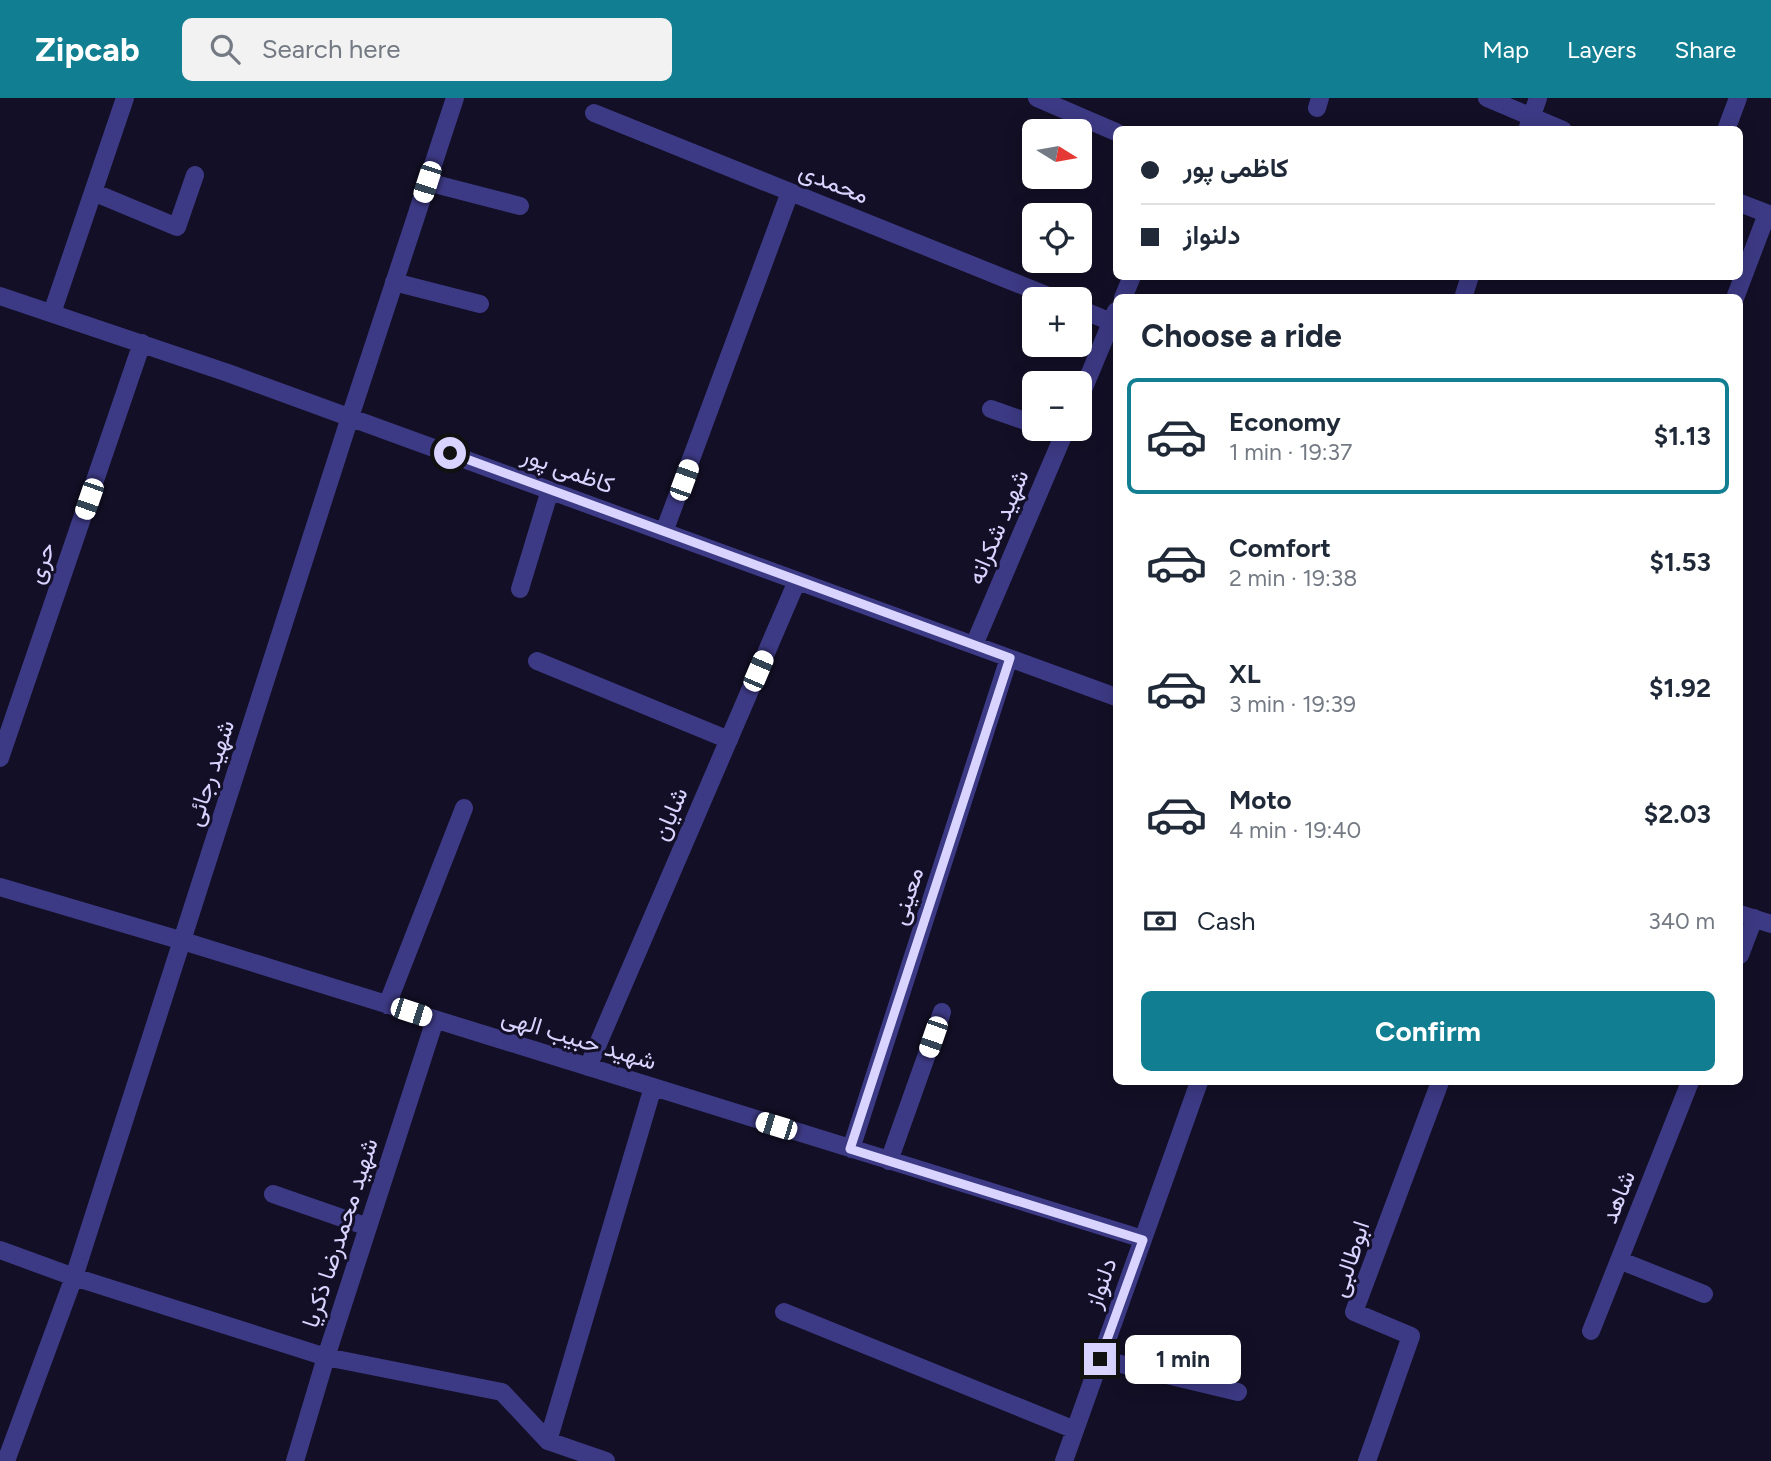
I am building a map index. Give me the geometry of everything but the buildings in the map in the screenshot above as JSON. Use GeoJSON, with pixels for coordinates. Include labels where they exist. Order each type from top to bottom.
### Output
{"type":"FeatureCollection","features":[{"type":"Feature","properties":{"kind":"street"},"geometry":{"type":"LineString","coordinates":[[52,313],[125,98]]}},
{"type":"Feature","properties":{"kind":"street","name":"شهید رجائی"},"geometry":{"type":"LineString","coordinates":[[6,1461],[74,1277],[455,98]]}},
{"type":"Feature","properties":{"kind":"street"},"geometry":{"type":"LineString","coordinates":[[1037,98],[1113,131]]}},
{"type":"Feature","properties":{"kind":"street"},"geometry":{"type":"LineString","coordinates":[[1487,98],[1530,123],[1538,98]]}},
{"type":"Feature","properties":{"kind":"street"},"geometry":{"type":"LineString","coordinates":[[1728,126],[1738,98]]}},
{"type":"Feature","properties":{"kind":"street","name":"محمدی"},"geometry":{"type":"LineString","coordinates":[[594,113],[1026,287]]}},
{"type":"Feature","properties":{"kind":"street"},"geometry":{"type":"LineString","coordinates":[[93,192],[177,227],[195,175]]}},
{"type":"Feature","properties":{"kind":"street"},"geometry":{"type":"LineString","coordinates":[[427,182],[520,206]]}},
{"type":"Feature","properties":{"kind":"street"},"geometry":{"type":"LineString","coordinates":[[664,532],[790,192]]}},
{"type":"Feature","properties":{"kind":"street"},"geometry":{"type":"LineString","coordinates":[[1743,204],[1769,215],[1743,278]]}},
{"type":"Feature","properties":{"kind":"street"},"geometry":{"type":"LineString","coordinates":[[394,282],[480,304]]}},
{"type":"Feature","properties":{"kind":"street","name":"کاظمی پور"},"geometry":{"type":"LineString","coordinates":[[0,296],[350,417],[1113,696]]}},
{"type":"Feature","properties":{"kind":"street"},"geometry":{"type":"LineString","coordinates":[[1092,312],[1113,318]]}},
{"type":"Feature","properties":{"kind":"street"},"geometry":{"type":"LineString","coordinates":[[1092,371],[1113,323]]}},
{"type":"Feature","properties":{"kind":"street","name":"حری"},"geometry":{"type":"LineString","coordinates":[[0,758],[142,343]]}},
{"type":"Feature","properties":{"kind":"street"},"geometry":{"type":"LineString","coordinates":[[991,409],[1022,420]]}},
{"type":"Feature","properties":{"kind":"street","name":"شهید شکرانه"},"geometry":{"type":"LineString","coordinates":[[974,645],[1056,441]]}},
{"type":"Feature","properties":{"kind":"street"},"geometry":{"type":"LineString","coordinates":[[520,589],[550,490]]}},
{"type":"Feature","properties":{"kind":"street","name":"شایان"},"geometry":{"type":"LineString","coordinates":[[588,1067],[797,580]]}},
{"type":"Feature","properties":{"kind":"street","name":"معینی"},"geometry":{"type":"LineString","coordinates":[[850,1149],[1010,658]]}},
{"type":"Feature","properties":{"kind":"street"},"geometry":{"type":"LineString","coordinates":[[537,661],[729,740]]}},
{"type":"Feature","properties":{"kind":"street"},"geometry":{"type":"LineString","coordinates":[[387,1005],[464,808]]}},
{"type":"Feature","properties":{"kind":"street","name":"شهید حبیب الهی"},"geometry":{"type":"LineString","coordinates":[[0,887],[183,941],[1143,1240]]}},
{"type":"Feature","properties":{"kind":"street"},"geometry":{"type":"LineString","coordinates":[[1743,948],[1755,919]]}},
{"type":"Feature","properties":{"kind":"street"},"geometry":{"type":"LineString","coordinates":[[889,1161],[942,1012]]}},
{"type":"Feature","properties":{"kind":"street","name":"شهید محمدرضا ذکریا"},"geometry":{"type":"LineString","coordinates":[[295,1461],[435,1020]]}},
{"type":"Feature","properties":{"kind":"street","name":"دلنواز"},"geometry":{"type":"LineString","coordinates":[[1064,1461],[1198,1085]]}},
{"type":"Feature","properties":{"kind":"street","name":"ابوطالبی"},"geometry":{"type":"LineString","coordinates":[[1367,1461],[1411,1336],[1354,1312],[1439,1085]]}},
{"type":"Feature","properties":{"kind":"street","name":"شاهد"},"geometry":{"type":"LineString","coordinates":[[1591,1331],[1689,1085]]}},
{"type":"Feature","properties":{"kind":"street"},"geometry":{"type":"LineString","coordinates":[[548,1441],[653,1087]]}},
{"type":"Feature","properties":{"kind":"street"},"geometry":{"type":"LineString","coordinates":[[273,1194],[368,1227]]}},
{"type":"Feature","properties":{"kind":"street"},"geometry":{"type":"LineString","coordinates":[[0,1250],[74,1277],[326,1357],[502,1392],[548,1441],[606,1461]]}},
{"type":"Feature","properties":{"kind":"street"},"geometry":{"type":"LineString","coordinates":[[1619,1260],[1704,1294]]}},
{"type":"Feature","properties":{"kind":"street"},"geometry":{"type":"LineString","coordinates":[[784,1312],[1075,1430]]}},
{"type":"Feature","properties":{"kind":"street"},"geometry":{"type":"LineString","coordinates":[[1100,1359],[1238,1392]]}},
{"type":"Feature","properties":{"kind":"route"},"geometry":{"type":"LineString","coordinates":[[450,453],[1010,658],[850,1149],[1143,1240],[1100,1359]]}}]}
